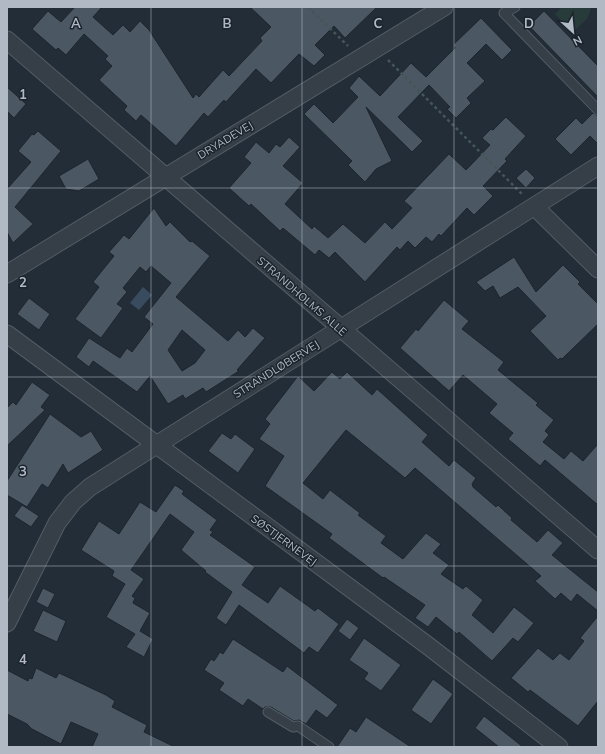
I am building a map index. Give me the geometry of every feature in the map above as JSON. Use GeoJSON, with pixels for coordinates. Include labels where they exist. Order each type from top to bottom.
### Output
{"type":"FeatureCollection","features":[{"type":"Feature","properties":{"kind":"street","name":"DRYADEVEJ"},"geometry":{"type":"LineString","coordinates":[[7,274],[164,176],[444,7]]}},
{"type":"Feature","properties":{"kind":"street","name":"STRANDHOLMS ALLE"},"geometry":{"type":"LineString","coordinates":[[7,40],[598,550]]}},
{"type":"Feature","properties":{"kind":"street","name":"STRANDLØBERVEJ"},"geometry":{"type":"LineString","coordinates":[[7,623],[57,523],[73,502],[90,487],[598,166]]}},
{"type":"Feature","properties":{"kind":"street"},"geometry":{"type":"LineString","coordinates":[[535,207],[598,269]]}},
{"type":"Feature","properties":{"kind":"street","name":"SØSTJERNEVEJ"},"geometry":{"type":"LineString","coordinates":[[7,334],[156,446],[427,645],[559,747]]}},
{"type":"Feature","properties":{"kind":"lane"},"geometry":{"type":"LineString","coordinates":[[515,7],[504,13],[598,110]]}},
{"type":"Feature","properties":{"kind":"lane"},"geometry":{"type":"LineString","coordinates":[[268,712],[293,727],[298,726],[329,747]]}},
{"type":"Feature","properties":{"kind":"path"},"geometry":{"type":"LineString","coordinates":[[308,7],[360,58]]}},
{"type":"Feature","properties":{"kind":"path"},"geometry":{"type":"LineString","coordinates":[[376,48],[535,207]]}},
{"type":"Feature","properties":{"kind":"green space"},"geometry":{"type":"Polygon","coordinates":[[[562,7],[564,9],[566,7],[590,7],[591,9],[587,19],[572,33],[555,14],[562,7]]]}},
{"type":"Feature","properties":{"kind":"water"},"geometry":{"type":"Polygon","coordinates":[[[143,287],[152,295],[139,310],[130,303],[143,287]]]}},
{"type":"Feature","properties":{"kind":"building"},"geometry":{"type":"Polygon","coordinates":[[[75,7],[102,7],[93,17],[113,35],[123,25],[130,32],[140,21],[149,30],[193,98],[196,94],[199,97],[223,70],[229,76],[262,41],[260,38],[271,27],[250,7],[377,7],[345,38],[334,26],[315,45],[325,55],[314,66],[299,54],[271,83],[256,69],[226,102],[224,100],[208,117],[204,113],[176,146],[141,115],[136,121],[124,110],[127,106],[99,80],[112,66],[105,59],[108,56],[84,34],[66,55],[58,48],[56,50],[32,29],[48,11],[61,22],[75,7]]]}},
{"type":"Feature","properties":{"kind":"building"},"geometry":{"type":"Polygon","coordinates":[[[544,11],[598,66],[598,97],[529,26],[544,11]]]}},
{"type":"Feature","properties":{"kind":"building"},"geometry":{"type":"Polygon","coordinates":[[[481,18],[512,50],[502,60],[486,44],[467,63],[485,81],[467,98],[471,103],[456,118],[447,109],[450,107],[429,85],[398,117],[423,141],[412,152],[366,107],[392,161],[376,169],[365,182],[348,165],[352,161],[304,114],[314,104],[333,123],[358,97],[349,88],[359,76],[380,96],[411,63],[426,77],[455,48],[453,45],[481,18]]]}},
{"type":"Feature","properties":{"kind":"building"},"geometry":{"type":"Polygon","coordinates":[[[7,87],[26,104],[14,118],[7,111],[7,87]]]}},
{"type":"Feature","properties":{"kind":"building"},"geometry":{"type":"Polygon","coordinates":[[[593,113],[598,116],[598,144],[590,136],[571,155],[555,139],[576,118],[582,124],[593,113]]]}},
{"type":"Feature","properties":{"kind":"building"},"geometry":{"type":"Polygon","coordinates":[[[506,117],[526,136],[505,159],[507,161],[483,186],[493,196],[474,215],[467,208],[441,236],[439,234],[432,242],[426,237],[415,248],[408,241],[400,250],[397,247],[365,282],[335,252],[329,258],[319,250],[315,255],[283,228],[280,231],[251,204],[249,206],[229,188],[251,163],[244,157],[256,142],[269,153],[276,144],[280,147],[289,137],[300,147],[283,166],[303,183],[285,204],[312,229],[314,226],[328,238],[343,224],[365,243],[385,222],[392,229],[412,208],[404,201],[449,154],[466,170],[490,145],[482,138],[491,129],[493,130],[506,117]]]}},
{"type":"Feature","properties":{"kind":"building"},"geometry":{"type":"Polygon","coordinates":[[[38,131],[61,151],[15,207],[33,224],[13,243],[7,232],[7,189],[31,162],[18,151],[32,134],[34,135],[38,131]]]}},
{"type":"Feature","properties":{"kind":"building"},"geometry":{"type":"Polygon","coordinates":[[[88,159],[99,179],[79,191],[66,189],[59,176],[88,159]]]}},
{"type":"Feature","properties":{"kind":"building"},"geometry":{"type":"Polygon","coordinates":[[[526,169],[535,178],[526,188],[516,178],[526,169]]]}},
{"type":"Feature","properties":{"kind":"building"},"geometry":{"type":"Polygon","coordinates":[[[154,208],[166,226],[170,222],[190,242],[192,241],[210,256],[176,297],[228,341],[238,330],[245,337],[253,328],[265,338],[237,370],[239,371],[206,392],[203,388],[185,399],[183,395],[168,404],[150,376],[137,392],[93,361],[89,367],[76,357],[89,338],[120,358],[127,348],[132,352],[153,324],[144,317],[171,283],[151,266],[146,272],[140,267],[123,288],[127,292],[117,304],[123,308],[101,338],[75,319],[99,287],[93,282],[114,256],[109,252],[124,235],[129,239],[154,208]],[[182,330],[168,350],[182,371],[195,363],[205,350],[182,330]]]}},
{"type":"Feature","properties":{"kind":"building"},"geometry":{"type":"Polygon","coordinates":[[[514,257],[536,292],[563,265],[580,282],[578,284],[598,304],[598,324],[562,359],[560,358],[558,360],[530,331],[546,316],[518,287],[500,298],[493,286],[485,291],[476,282],[514,257]]]}},
{"type":"Feature","properties":{"kind":"building"},"geometry":{"type":"Polygon","coordinates":[[[29,298],[50,314],[39,330],[17,314],[29,298]]]}},
{"type":"Feature","properties":{"kind":"building"},"geometry":{"type":"Polygon","coordinates":[[[444,300],[469,321],[462,329],[504,362],[498,370],[538,403],[536,405],[554,420],[545,431],[549,435],[543,442],[564,459],[571,451],[583,461],[598,444],[598,505],[545,460],[540,466],[508,439],[513,433],[489,413],[497,404],[463,375],[449,391],[400,348],[416,329],[418,331],[444,300]]]}},
{"type":"Feature","properties":{"kind":"building"},"geometry":{"type":"Polygon","coordinates":[[[332,372],[340,379],[347,372],[372,395],[377,389],[428,435],[422,442],[449,466],[454,460],[476,478],[472,484],[473,487],[496,507],[498,505],[512,518],[511,520],[537,542],[548,530],[563,543],[552,555],[598,592],[598,611],[577,594],[571,602],[561,593],[555,599],[535,581],[541,576],[415,468],[405,478],[346,430],[303,483],[323,499],[330,490],[360,513],[358,515],[386,536],[381,543],[403,559],[426,533],[441,544],[433,553],[449,565],[441,574],[463,589],[466,586],[483,600],[472,615],[493,633],[514,607],[534,623],[518,642],[513,638],[492,661],[459,632],[457,634],[436,617],[428,627],[415,618],[425,605],[384,577],[383,578],[329,538],[332,534],[265,486],[284,456],[259,439],[270,424],[265,419],[298,376],[314,391],[332,372]]]}},
{"type":"Feature","properties":{"kind":"building"},"geometry":{"type":"Polygon","coordinates":[[[32,382],[50,395],[41,407],[45,410],[7,446],[7,408],[13,402],[16,405],[32,382]]]}},
{"type":"Feature","properties":{"kind":"building"},"geometry":{"type":"Polygon","coordinates":[[[50,414],[81,437],[91,431],[103,450],[68,473],[63,464],[48,488],[42,484],[27,507],[7,495],[7,481],[50,414]]]}},
{"type":"Feature","properties":{"kind":"building"},"geometry":{"type":"Polygon","coordinates":[[[222,433],[231,439],[235,434],[255,449],[238,473],[208,451],[222,433]]]}},
{"type":"Feature","properties":{"kind":"building"},"geometry":{"type":"Polygon","coordinates":[[[175,485],[184,491],[182,494],[217,520],[210,530],[213,532],[210,535],[255,567],[242,585],[268,603],[280,586],[315,611],[318,608],[339,624],[318,653],[309,647],[304,653],[239,605],[226,625],[216,618],[232,592],[205,572],[206,571],[181,550],[194,532],[170,514],[131,570],[144,579],[132,596],[135,598],[133,603],[150,613],[140,631],[153,639],[144,657],[126,647],[135,634],[106,617],[125,584],[112,576],[114,571],[81,550],[99,521],[119,534],[140,502],[156,512],[175,485]]]}},
{"type":"Feature","properties":{"kind":"building"},"geometry":{"type":"Polygon","coordinates":[[[22,505],[39,516],[31,527],[14,516],[22,505]]]}},
{"type":"Feature","properties":{"kind":"building"},"geometry":{"type":"Polygon","coordinates":[[[43,588],[55,594],[48,608],[36,602],[43,588]]]}},
{"type":"Feature","properties":{"kind":"building"},"geometry":{"type":"Polygon","coordinates":[[[43,610],[66,621],[57,642],[33,631],[43,610]]]}},
{"type":"Feature","properties":{"kind":"building"},"geometry":{"type":"Polygon","coordinates":[[[598,616],[598,701],[578,726],[530,690],[528,692],[511,678],[538,648],[553,660],[560,653],[569,660],[584,641],[580,638],[598,616]]]}},
{"type":"Feature","properties":{"kind":"building"},"geometry":{"type":"Polygon","coordinates":[[[347,619],[359,628],[350,640],[338,631],[347,619]]]}},
{"type":"Feature","properties":{"kind":"building"},"geometry":{"type":"Polygon","coordinates":[[[364,638],[401,665],[381,691],[364,679],[368,673],[349,660],[364,638]]]}},
{"type":"Feature","properties":{"kind":"building"},"geometry":{"type":"Polygon","coordinates":[[[233,639],[283,672],[287,666],[338,705],[327,718],[316,710],[306,724],[299,720],[294,721],[271,707],[265,707],[263,709],[248,699],[243,706],[219,690],[224,683],[204,670],[211,659],[214,661],[220,652],[223,654],[233,639]]]}},
{"type":"Feature","properties":{"kind":"building"},"geometry":{"type":"Polygon","coordinates":[[[36,668],[56,678],[59,673],[106,695],[115,701],[112,707],[147,725],[144,732],[175,747],[92,747],[98,734],[71,722],[61,744],[32,729],[27,724],[7,714],[7,670],[28,681],[29,678],[32,679],[36,668]]]}},
{"type":"Feature","properties":{"kind":"building"},"geometry":{"type":"Polygon","coordinates":[[[433,679],[453,694],[431,724],[411,710],[433,679]]]}},
{"type":"Feature","properties":{"kind":"building"},"geometry":{"type":"Polygon","coordinates":[[[484,716],[523,747],[499,747],[475,728],[484,716]]]}},
{"type":"Feature","properties":{"kind":"building"},"geometry":{"type":"Polygon","coordinates":[[[366,717],[411,747],[337,747],[350,728],[356,732],[366,717]]]}}]}
